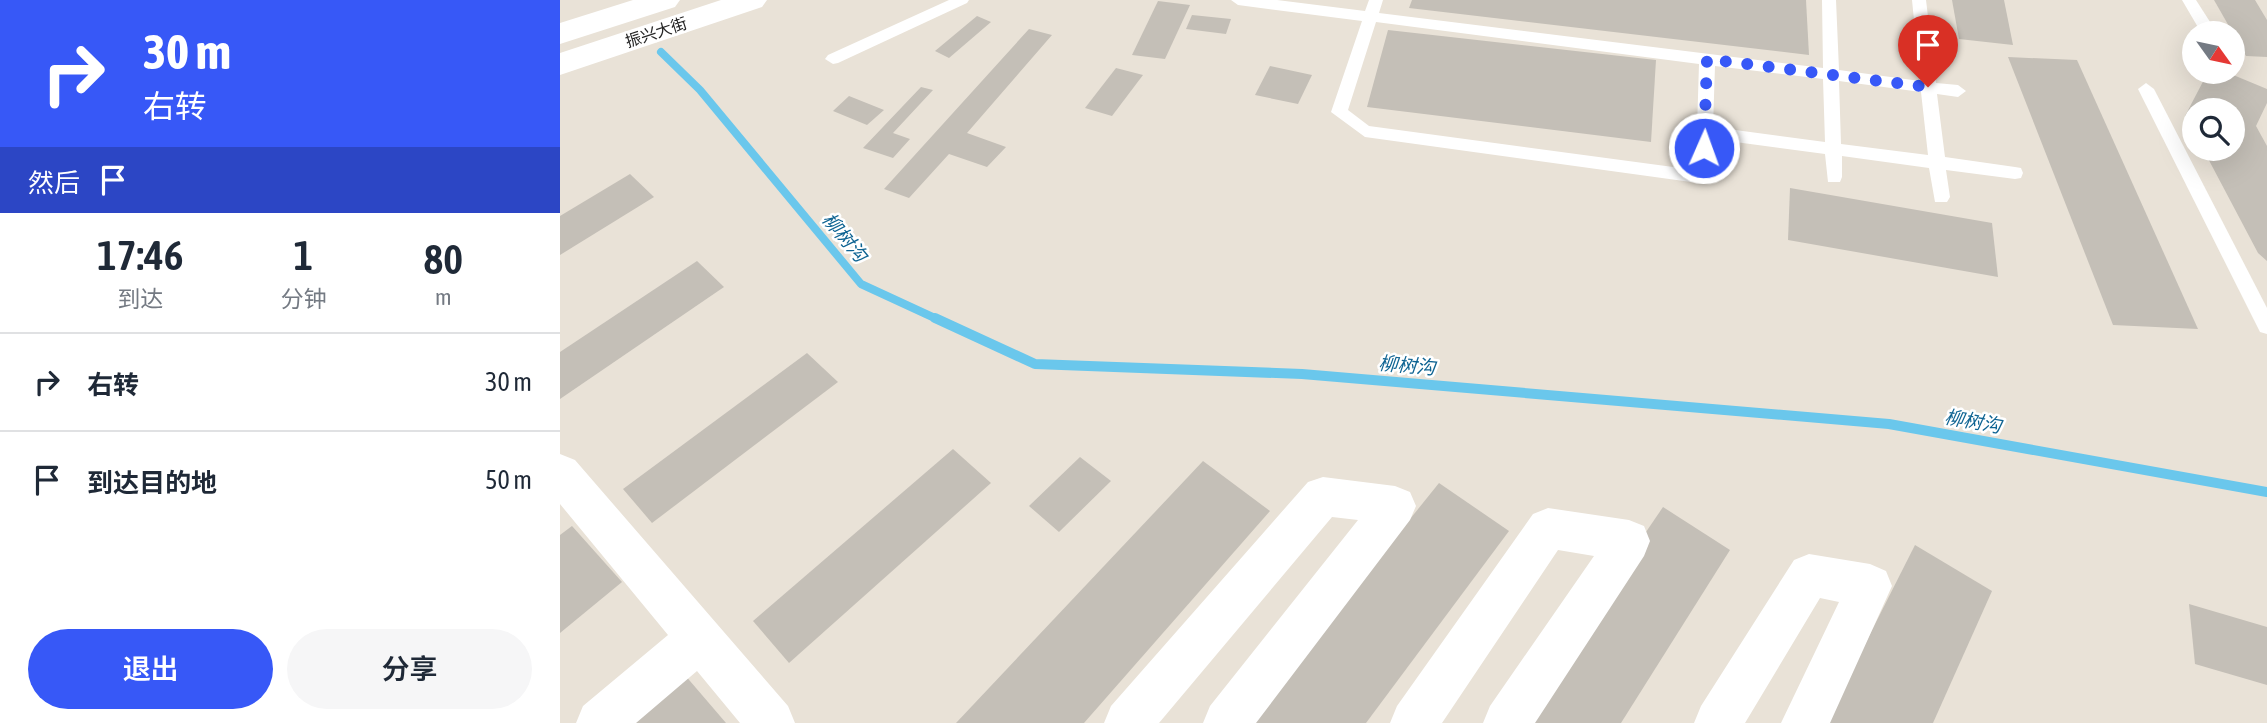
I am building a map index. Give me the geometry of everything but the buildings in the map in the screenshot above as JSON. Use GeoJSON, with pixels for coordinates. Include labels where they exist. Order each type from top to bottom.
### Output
{"type":"FeatureCollection","features":[{"type":"Feature","properties":{"kind":"street","name":"振兴大街"},"geometry":{"type":"LineString","coordinates":[[560,34],[665,0]]}},
{"type":"Feature","properties":{"kind":"street","name":"振兴大街"},"geometry":{"type":"LineString","coordinates":[[560,64],[752,0]]}},
{"type":"Feature","properties":{"kind":"street"},"geometry":{"type":"LineString","coordinates":[[560,473],[771,723]]}},
{"type":"Feature","properties":{"kind":"street"},"geometry":{"type":"LineString","coordinates":[[1128,723],[1323,496],[1395,506],[1227,723]]}},
{"type":"Feature","properties":{"kind":"street"},"geometry":{"type":"LineString","coordinates":[[1414,723],[1548,528],[1629,541],[1507,723]]}},
{"type":"Feature","properties":{"kind":"street"},"geometry":{"type":"LineString","coordinates":[[1718,723],[1809,575],[1870,586],[1805,723]]}},
{"type":"Feature","properties":{"kind":"street"},"geometry":{"type":"LineString","coordinates":[[600,723],[699,639]]}},
{"type":"Feature","properties":{"kind":"lane"},"geometry":{"type":"LineString","coordinates":[[833,59],[962,0]]}},
{"type":"Feature","properties":{"kind":"lane"},"geometry":{"type":"LineString","coordinates":[[1238,0],[1373,8],[1707,59],[1958,91]]}},
{"type":"Feature","properties":{"kind":"lane"},"geometry":{"type":"LineString","coordinates":[[1829,0],[1834,177]]}},
{"type":"Feature","properties":{"kind":"lane"},"geometry":{"type":"LineString","coordinates":[[1919,0],[1941,197]]}},
{"type":"Feature","properties":{"kind":"lane"},"geometry":{"type":"LineString","coordinates":[[2189,0],[2202,21]]}},
{"type":"Feature","properties":{"kind":"lane"},"geometry":{"type":"LineString","coordinates":[[1373,8],[1339,112],[1365,131],[1691,176],[1704,164],[1707,59]]}},
{"type":"Feature","properties":{"kind":"lane"},"geometry":{"type":"LineString","coordinates":[[2146,89],[2267,326]]}},
{"type":"Feature","properties":{"kind":"lane"},"geometry":{"type":"LineString","coordinates":[[1705,132],[2015,173]]}},
{"type":"Feature","properties":{"kind":"waterway","name":"柳树沟"},"geometry":{"type":"LineString","coordinates":[[661,52],[700,90],[861,284],[939,320]]}},
{"type":"Feature","properties":{"kind":"waterway","name":"柳树沟"},"geometry":{"type":"LineString","coordinates":[[935,318],[1035,364],[1302,374],[1889,424],[2267,492]]}},
{"type":"Feature","properties":{"kind":"route"},"geometry":{"type":"LineString","coordinates":[[1704,148],[1707,59],[1928,87]]}}]}
